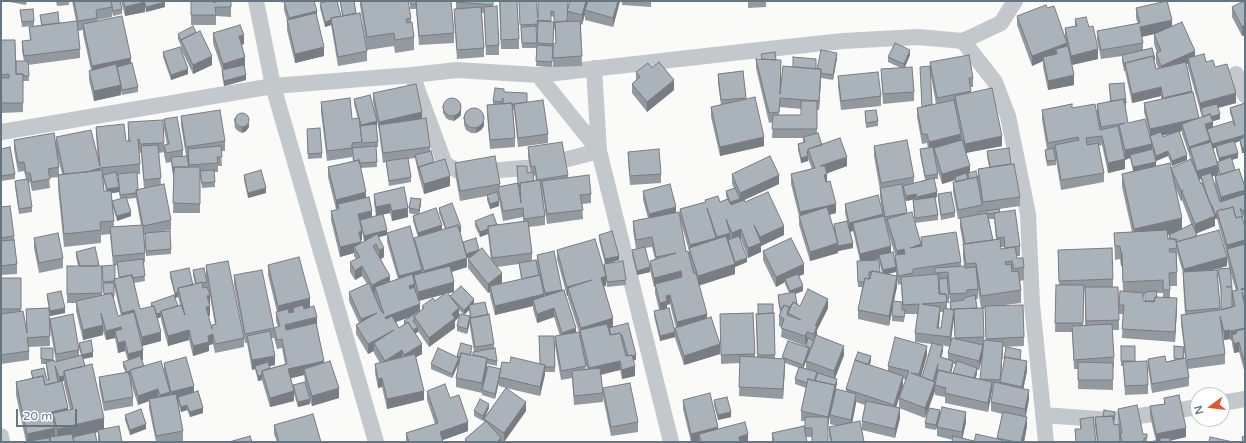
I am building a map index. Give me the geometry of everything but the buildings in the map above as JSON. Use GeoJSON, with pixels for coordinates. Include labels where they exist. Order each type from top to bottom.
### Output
{"type":"FeatureCollection","features":[{"type":"Feature","properties":{"kind":"street"},"geometry":{"type":"LineString","coordinates":[[256,1],[273,86],[376,442]]}},
{"type":"Feature","properties":{"kind":"street"},"geometry":{"type":"LineString","coordinates":[[1,132],[273,86],[457,70],[538,75],[843,41],[918,37],[963,41],[1001,23],[1015,1]]}},
{"type":"Feature","properties":{"kind":"street"},"geometry":{"type":"LineString","coordinates":[[963,41],[995,82],[1008,116],[1028,214],[1032,304],[1046,442]]}},
{"type":"Feature","properties":{"kind":"street"},"geometry":{"type":"LineString","coordinates":[[594,68],[599,151],[671,442]]}},
{"type":"Feature","properties":{"kind":"street"},"geometry":{"type":"LineString","coordinates":[[1236,74],[1245,95]]}},
{"type":"Feature","properties":{"kind":"street"},"geometry":{"type":"LineString","coordinates":[[412,75],[445,164],[462,173],[537,167],[599,151]]}},
{"type":"Feature","properties":{"kind":"street"},"geometry":{"type":"LineString","coordinates":[[538,75],[599,151]]}},
{"type":"Feature","properties":{"kind":"street"},"geometry":{"type":"LineString","coordinates":[[1230,402],[1245,399]]}},
{"type":"Feature","properties":{"kind":"street"},"geometry":{"type":"LineString","coordinates":[[1043,415],[1112,420],[1190,408]]}},
{"type":"Feature","properties":{"kind":"street"},"geometry":{"type":"LineString","coordinates":[[1,436],[2,442]]}}]}
